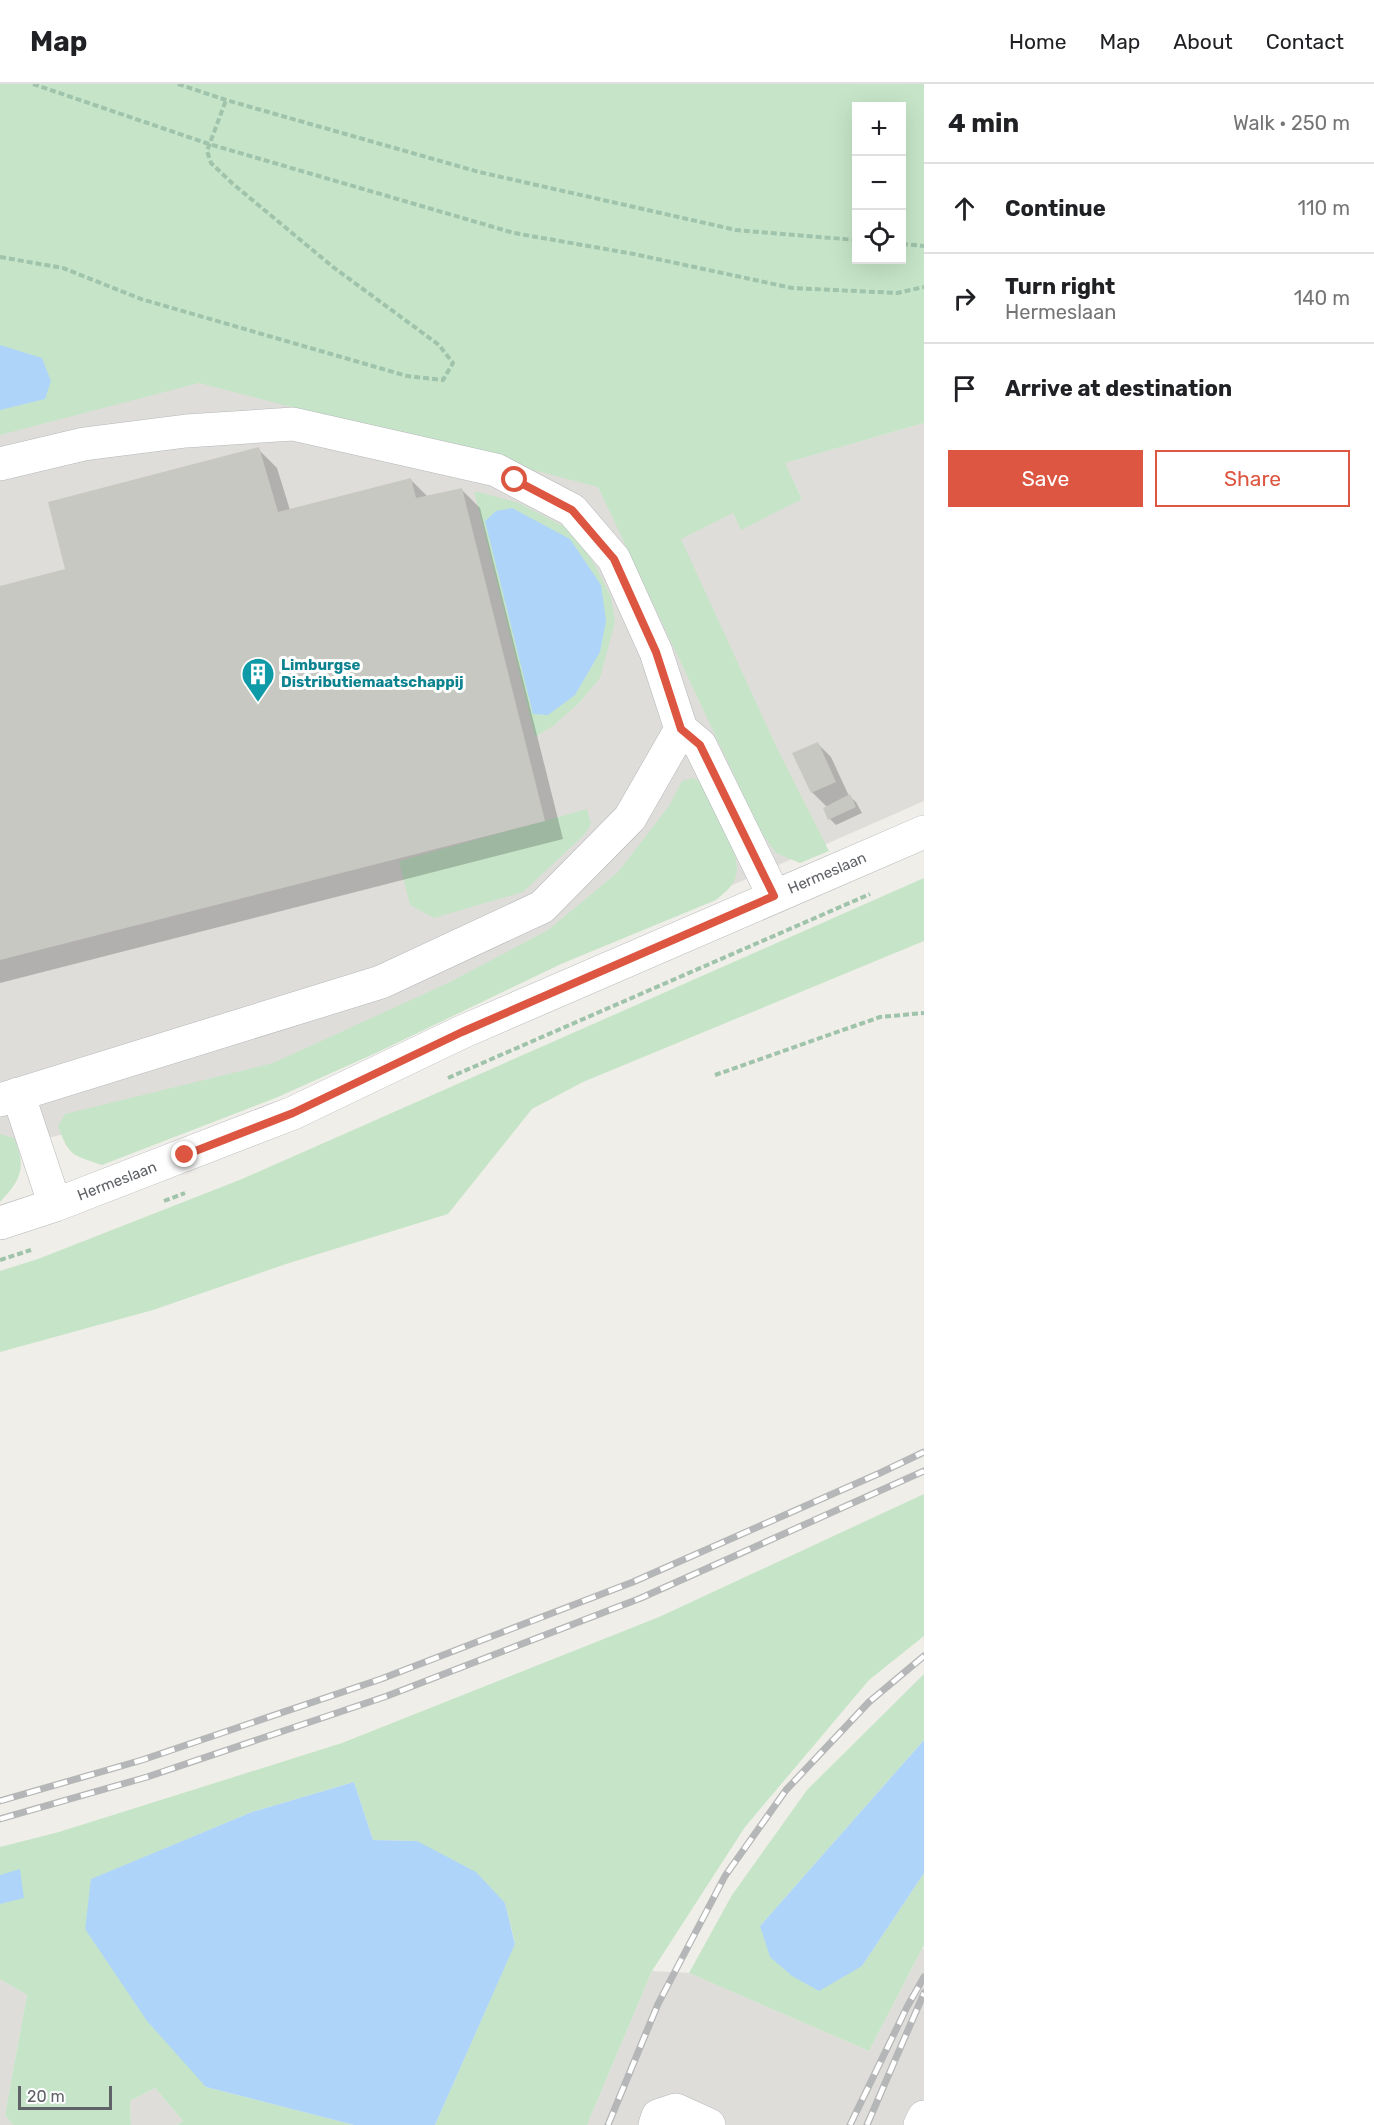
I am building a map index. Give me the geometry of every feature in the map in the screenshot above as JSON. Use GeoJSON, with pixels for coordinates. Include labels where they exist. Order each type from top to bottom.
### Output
{"type":"FeatureCollection","features":[{"type":"Feature","properties":{"kind":"street"},"geometry":{"type":"LineString","coordinates":[[0,464],[84,444],[186,431],[293,424],[496,470],[572,510],[614,559],[656,652],[681,729],[700,745],[774,896]]}},
{"type":"Feature","properties":{"kind":"street"},"geometry":{"type":"LineString","coordinates":[[54,1205],[9,1097],[381,982],[542,907],[630,818],[681,729]]}},
{"type":"Feature","properties":{"kind":"street","name":"Hermeslaan"},"geometry":{"type":"LineString","coordinates":[[0,1223],[54,1205],[293,1113],[462,1032],[924,832]]}},
{"type":"Feature","properties":{"kind":"street"},"geometry":{"type":"LineString","coordinates":[[655,2125],[658,2116],[676,2110],[709,2125]]}},
{"type":"Feature","properties":{"kind":"street"},"geometry":{"type":"LineString","coordinates":[[920,2125],[924,2117]]}},
{"type":"Feature","properties":{"kind":"path"},"geometry":{"type":"LineString","coordinates":[[33,84],[209,144],[514,233],[634,254],[792,288],[897,292],[924,286]]}},
{"type":"Feature","properties":{"kind":"path"},"geometry":{"type":"LineString","coordinates":[[177,84],[479,172],[736,230],[852,240]]}},
{"type":"Feature","properties":{"kind":"path"},"geometry":{"type":"LineString","coordinates":[[0,256],[63,268],[141,299],[407,376],[443,380],[453,363],[439,345],[333,267],[211,163],[207,151],[226,100]]}},
{"type":"Feature","properties":{"kind":"path"},"geometry":{"type":"LineString","coordinates":[[906,244],[924,246]]}},
{"type":"Feature","properties":{"kind":"path"},"geometry":{"type":"LineString","coordinates":[[715,1075],[880,1017],[924,1013]]}},
{"type":"Feature","properties":{"kind":"shaded area"},"geometry":{"type":"Polygon","coordinates":[[[0,321],[733,513],[741,529],[802,498],[784,463],[924,423],[924,801],[300,1075],[0,1150],[0,321]]]}},
{"type":"Feature","properties":{"kind":"shaded area"},"geometry":{"type":"Polygon","coordinates":[[[924,1949],[924,2125],[587,2125],[652,1971],[689,1973],[869,2051],[924,1949]]]}},
{"type":"Feature","properties":{"kind":"shaded area"},"geometry":{"type":"Polygon","coordinates":[[[0,1979],[27,1995],[5,2115],[13,2125],[0,2125],[0,1979]]]}},
{"type":"Feature","properties":{"kind":"shaded area"},"geometry":{"type":"Polygon","coordinates":[[[155,2088],[183,2121],[177,2125],[131,2125],[130,2101],[155,2088]]]}},
{"type":"Feature","properties":{"kind":"green space"},"geometry":{"type":"Polygon","coordinates":[[[0,84],[924,84],[924,423],[785,463],[802,499],[741,530],[733,513],[681,539],[777,748],[829,851],[800,863],[776,853],[761,832],[598,487],[199,383],[0,435],[0,84]]]}},
{"type":"Feature","properties":{"kind":"green space"},"geometry":{"type":"Polygon","coordinates":[[[474,491],[519,503],[573,533],[595,565],[611,597],[615,622],[600,678],[579,703],[553,726],[535,737],[474,491]]]}},
{"type":"Feature","properties":{"kind":"green space"},"geometry":{"type":"Polygon","coordinates":[[[693,778],[703,783],[736,857],[735,879],[716,900],[561,964],[378,1052],[278,1097],[102,1165],[78,1156],[65,1144],[58,1126],[65,1114],[273,1063],[448,983],[548,930],[618,872],[669,806],[682,781],[693,778]]]}},
{"type":"Feature","properties":{"kind":"green space"},"geometry":{"type":"Polygon","coordinates":[[[587,809],[591,824],[585,834],[523,892],[434,918],[410,905],[399,861],[587,809]]]}},
{"type":"Feature","properties":{"kind":"green space"},"geometry":{"type":"Polygon","coordinates":[[[924,878],[924,941],[583,1082],[532,1109],[448,1214],[286,1264],[153,1310],[0,1352],[0,1271],[38,1259],[242,1179],[924,878]]]}},
{"type":"Feature","properties":{"kind":"green space"},"geometry":{"type":"Polygon","coordinates":[[[0,1134],[14,1138],[21,1165],[17,1180],[0,1202],[0,1134]]]}},
{"type":"Feature","properties":{"kind":"green space"},"geometry":{"type":"Polygon","coordinates":[[[924,1494],[924,1636],[869,1680],[745,1827],[652,1971],[587,2125],[435,2125],[515,1943],[505,1903],[417,1841],[373,1840],[354,1782],[252,1812],[92,1879],[206,2087],[354,2125],[177,2125],[183,2121],[155,2088],[130,2101],[131,2125],[13,2125],[5,2115],[27,1995],[0,1979],[0,1847],[59,1832],[342,1743],[659,1617],[924,1494]]]}},
{"type":"Feature","properties":{"kind":"green space"},"geometry":{"type":"Polygon","coordinates":[[[924,1674],[924,1740],[760,1926],[862,1966],[924,1873],[924,1945],[869,2051],[689,1973],[732,1895],[807,1790],[924,1674]]]}},
{"type":"Feature","properties":{"kind":"water"},"geometry":{"type":"Polygon","coordinates":[[[0,345],[42,358],[51,381],[45,399],[0,410],[0,345]]]}},
{"type":"Feature","properties":{"kind":"water"},"geometry":{"type":"Polygon","coordinates":[[[512,508],[570,539],[601,585],[606,621],[600,652],[575,695],[548,715],[533,714],[485,521],[496,511],[512,508]]]}},
{"type":"Feature","properties":{"kind":"water"},"geometry":{"type":"Polygon","coordinates":[[[924,1740],[924,1873],[862,1966],[819,1991],[792,1976],[770,1957],[760,1926],[924,1740]]]}},
{"type":"Feature","properties":{"kind":"water"},"geometry":{"type":"Polygon","coordinates":[[[354,1782],[373,1840],[417,1841],[476,1872],[505,1903],[515,1944],[435,2125],[354,2125],[206,2087],[147,2021],[85,1929],[91,1879],[252,1812],[354,1782]]]}},
{"type":"Feature","properties":{"kind":"water"},"geometry":{"type":"Polygon","coordinates":[[[20,1869],[24,1898],[0,1904],[0,1875],[20,1869]]]}},
{"type":"Feature","properties":{"kind":"building","name":"Limburgse Distributiemaatschappij"},"geometry":{"type":"Polygon","coordinates":[[[259,447],[278,512],[411,478],[416,498],[462,488],[545,821],[0,960],[0,586],[65,569],[48,502],[259,447]]]}},
{"type":"Feature","properties":{"kind":"building"},"geometry":{"type":"Polygon","coordinates":[[[818,742],[836,782],[811,793],[792,753],[818,742]]]}},
{"type":"Feature","properties":{"kind":"building"},"geometry":{"type":"Polygon","coordinates":[[[850,794],[856,807],[828,820],[823,808],[850,794]]]}},
{"type":"Feature","properties":{"kind":"railway"},"geometry":{"type":"LineString","coordinates":[[0,1801],[142,1760],[381,1679],[633,1582],[924,1452]]}},
{"type":"Feature","properties":{"kind":"railway"},"geometry":{"type":"LineString","coordinates":[[0,1819],[147,1777],[387,1696],[641,1598],[924,1471]]}},
{"type":"Feature","properties":{"kind":"railway"},"geometry":{"type":"LineString","coordinates":[[608,2125],[658,2004],[725,1876],[786,1790],[869,1702],[924,1656]]}},
{"type":"Feature","properties":{"kind":"railway"},"geometry":{"type":"LineString","coordinates":[[850,2125],[924,1977]]}},
{"type":"Feature","properties":{"kind":"railway"},"geometry":{"type":"LineString","coordinates":[[867,2125],[924,1993]]}},
{"type":"Feature","properties":{"kind":"place","name":"Limburgse Distributiemaatschappij"},"geometry":{"type":"Point","coordinates":[258,703]}},
{"type":"Feature","properties":{"kind":"route"},"geometry":{"type":"LineString","coordinates":[[185,1155],[293,1113],[462,1032],[774,896],[700,745],[681,729],[656,652],[614,559],[572,510],[515,480]]}}]}
